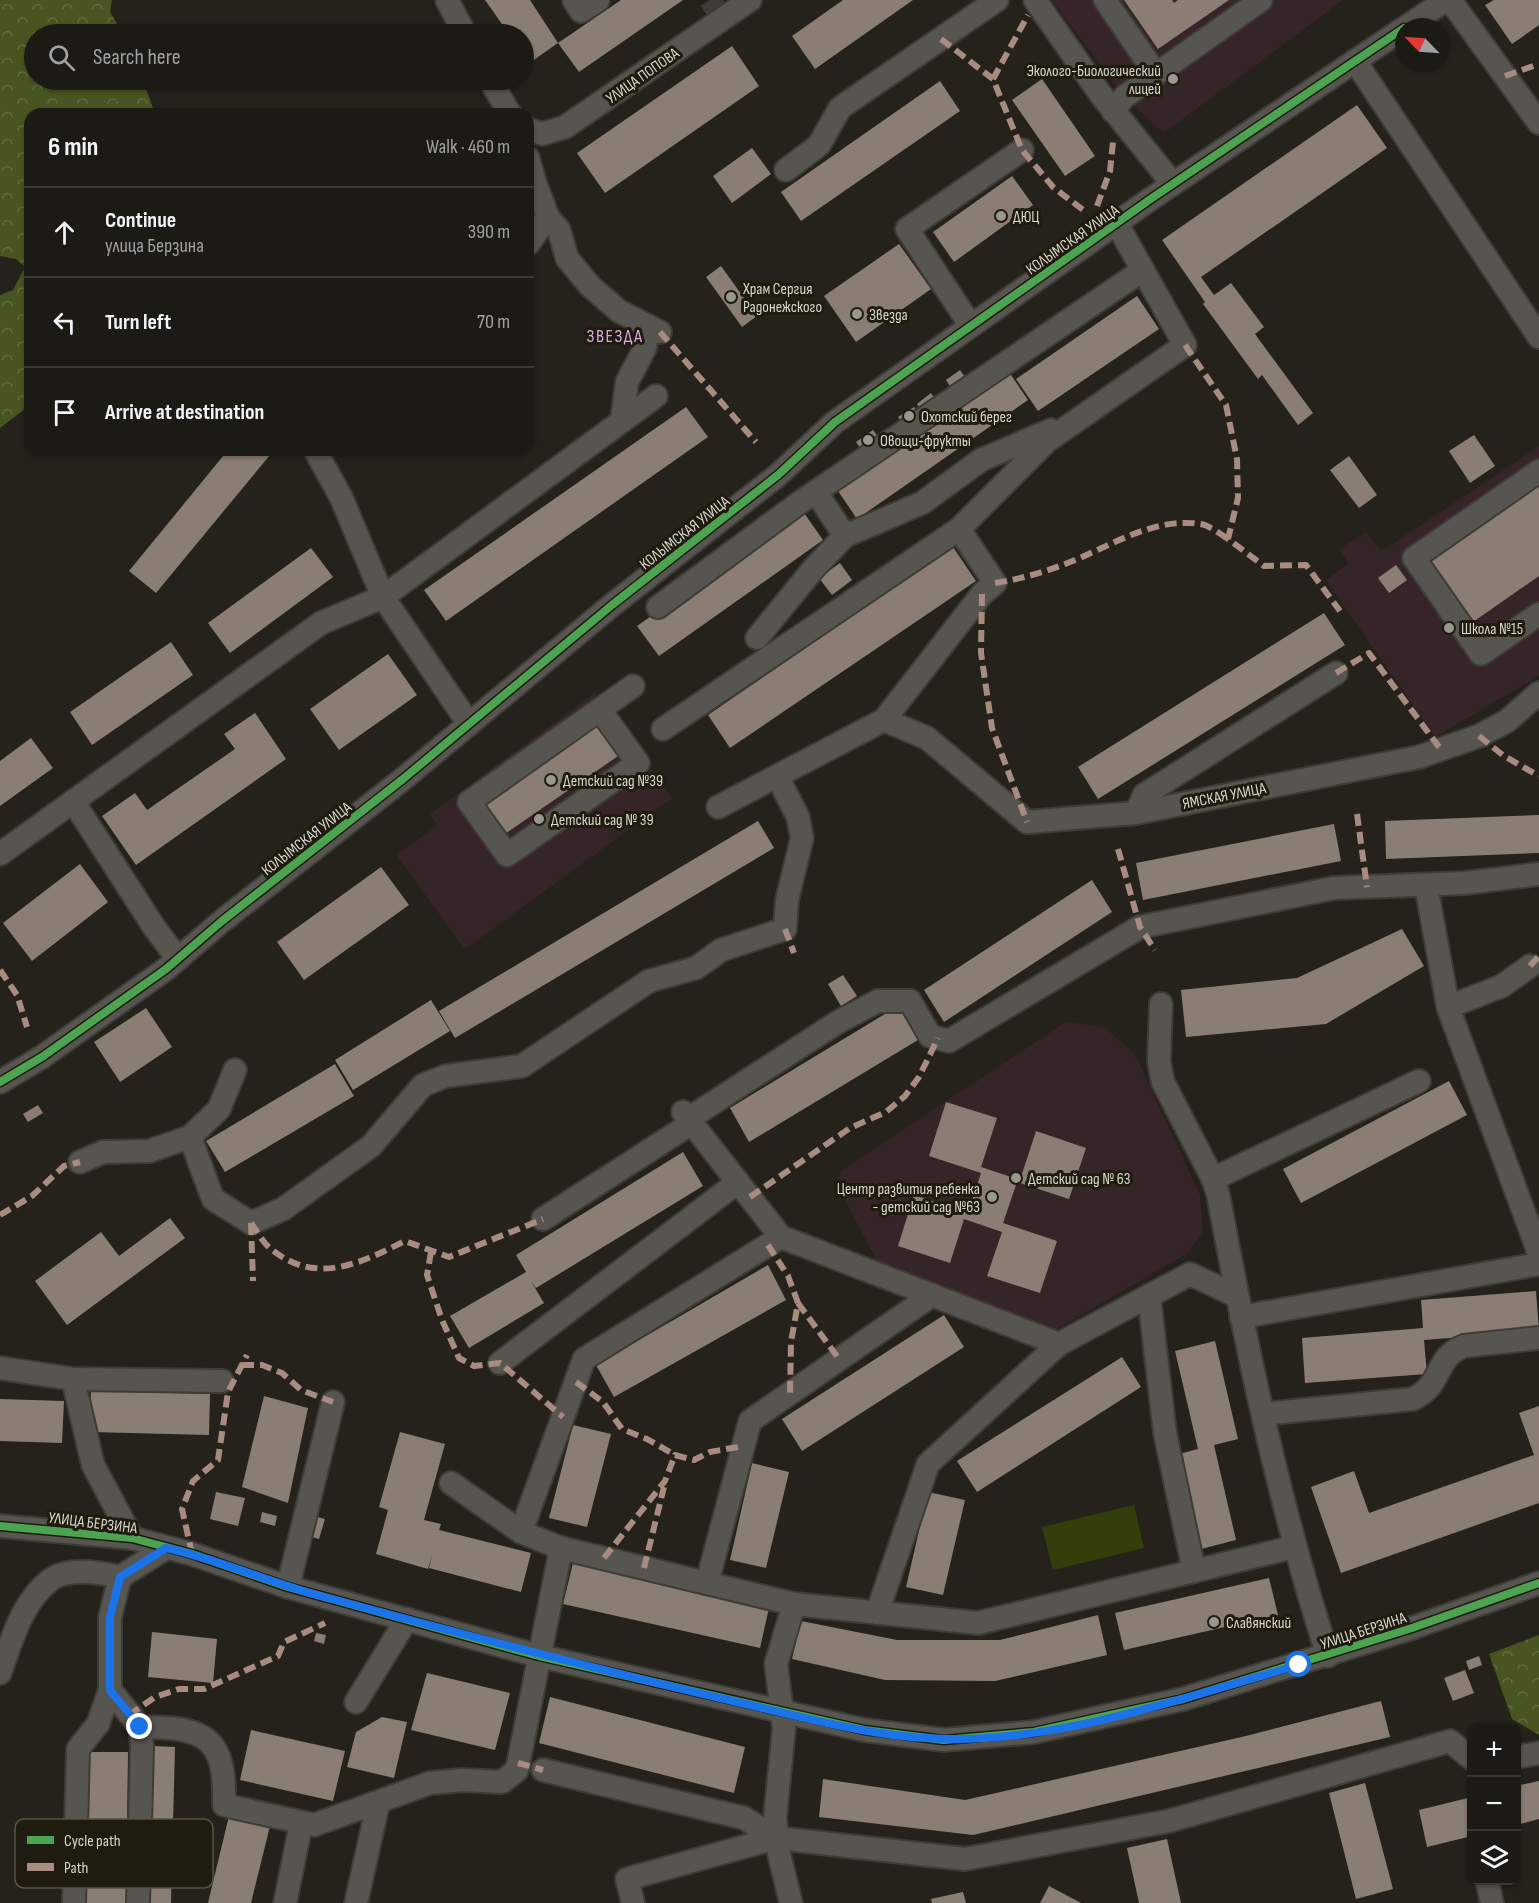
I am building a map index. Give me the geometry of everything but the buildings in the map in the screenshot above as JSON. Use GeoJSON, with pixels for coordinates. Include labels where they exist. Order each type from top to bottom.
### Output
{"type":"FeatureCollection","features":[{"type":"Feature","properties":{"kind":"street"},"geometry":{"type":"LineString","coordinates":[[447,0],[460,24]]}},
{"type":"Feature","properties":{"kind":"street"},"geometry":{"type":"LineString","coordinates":[[574,0],[581,11],[597,0]]}},
{"type":"Feature","properties":{"kind":"street","name":"УЛИЦА ПОПОВА"},"geometry":{"type":"LineString","coordinates":[[534,131],[542,134],[565,127],[750,0]]}},
{"type":"Feature","properties":{"kind":"street"},"geometry":{"type":"LineString","coordinates":[[786,171],[819,145],[840,108],[997,0]]}},
{"type":"Feature","properties":{"kind":"street"},"geometry":{"type":"LineString","coordinates":[[1035,0],[1113,111],[1173,184]]}},
{"type":"Feature","properties":{"kind":"street"},"geometry":{"type":"LineString","coordinates":[[1105,0],[1156,74]]}},
{"type":"Feature","properties":{"kind":"street"},"geometry":{"type":"LineString","coordinates":[[1113,111],[1124,97],[1262,0]]}},
{"type":"Feature","properties":{"kind":"street"},"geometry":{"type":"LineString","coordinates":[[1444,1],[1539,123]]}},
{"type":"Feature","properties":{"kind":"street","name":"КОЛЫМСКАЯ УЛИЦА"},"geometry":{"type":"LineString","coordinates":[[1419,18],[1444,1]]}},
{"type":"Feature","properties":{"kind":"street","name":"КОЛЫМСКАЯ УЛИЦА"},"geometry":{"type":"LineString","coordinates":[[0,1082],[66,1041],[178,959],[469,724],[612,605],[778,475],[835,422],[1173,184],[1395,35]]}},
{"type":"Feature","properties":{"kind":"street"},"geometry":{"type":"LineString","coordinates":[[1355,61],[1539,337]]}},
{"type":"Feature","properties":{"kind":"street"},"geometry":{"type":"LineString","coordinates":[[496,90],[506,108]]}},
{"type":"Feature","properties":{"kind":"street"},"geometry":{"type":"LineString","coordinates":[[971,326],[907,229],[1022,150]]}},
{"type":"Feature","properties":{"kind":"street"},"geometry":{"type":"LineString","coordinates":[[534,176],[548,217],[559,230],[567,258],[590,286],[619,311],[654,329],[627,382],[622,420]]}},
{"type":"Feature","properties":{"kind":"street"},"geometry":{"type":"LineString","coordinates":[[534,236],[548,217]]}},
{"type":"Feature","properties":{"kind":"street"},"geometry":{"type":"LineString","coordinates":[[663,729],[959,529],[1047,441],[1185,345],[1117,224]]}},
{"type":"Feature","properties":{"kind":"street"},"geometry":{"type":"LineString","coordinates":[[658,607],[816,492],[1143,270]]}},
{"type":"Feature","properties":{"kind":"street"},"geometry":{"type":"LineString","coordinates":[[0,854],[321,623],[382,597],[656,396]]}},
{"type":"Feature","properties":{"kind":"street"},"geometry":{"type":"LineString","coordinates":[[758,638],[815,567],[845,536],[922,503],[981,460],[1083,416]]}},
{"type":"Feature","properties":{"kind":"street"},"geometry":{"type":"LineString","coordinates":[[318,456],[341,497],[382,597],[469,724]]}},
{"type":"Feature","properties":{"kind":"street"},"geometry":{"type":"LineString","coordinates":[[1539,471],[1414,558],[1481,654],[1539,614]]}},
{"type":"Feature","properties":{"kind":"street"},"geometry":{"type":"LineString","coordinates":[[816,492],[845,536]]}},
{"type":"Feature","properties":{"kind":"street"},"geometry":{"type":"LineString","coordinates":[[718,807],[884,720],[982,594],[995,583],[959,529]]}},
{"type":"Feature","properties":{"kind":"street","name":"ЯМСКАЯ УЛИЦА"},"geometry":{"type":"LineString","coordinates":[[1136,813],[1144,795],[1336,673]]}},
{"type":"Feature","properties":{"kind":"street"},"geometry":{"type":"LineString","coordinates":[[600,710],[638,763],[507,855],[469,802],[633,686]]}},
{"type":"Feature","properties":{"kind":"street","name":"ЯМСКАЯ УЛИЦА"},"geometry":{"type":"LineString","coordinates":[[1136,813],[1442,751],[1507,721],[1539,693]]}},
{"type":"Feature","properties":{"kind":"street"},"geometry":{"type":"LineString","coordinates":[[884,720],[927,738],[1027,822],[1136,813]]}},
{"type":"Feature","properties":{"kind":"street"},"geometry":{"type":"LineString","coordinates":[[190,1137],[213,1199],[251,1223],[283,1209],[370,1146],[423,1085],[446,1076],[522,1066],[649,981],[696,968],[721,950],[785,929],[787,900],[802,838],[798,817],[777,776]]}},
{"type":"Feature","properties":{"kind":"street"},"geometry":{"type":"LineString","coordinates":[[73,801],[154,927],[178,959]]}},
{"type":"Feature","properties":{"kind":"street"},"geometry":{"type":"LineString","coordinates":[[543,1219],[688,1118],[838,1022],[878,1001],[910,1001],[930,1036],[949,1041],[1140,927],[1334,888],[1426,885],[1539,874]]}},
{"type":"Feature","properties":{"kind":"street"},"geometry":{"type":"LineString","coordinates":[[1426,885],[1448,1007],[1539,1253]]}},
{"type":"Feature","properties":{"kind":"street"},"geometry":{"type":"LineString","coordinates":[[1448,1007],[1502,986],[1530,966]]}},
{"type":"Feature","properties":{"kind":"street"},"geometry":{"type":"LineString","coordinates":[[1161,1004],[1159,1062],[1163,1082],[1213,1179],[1239,1307],[1294,1547],[1328,1656]]}},
{"type":"Feature","properties":{"kind":"street"},"geometry":{"type":"LineString","coordinates":[[80,1162],[103,1152],[149,1151],[190,1137],[219,1109],[235,1070]]}},
{"type":"Feature","properties":{"kind":"street"},"geometry":{"type":"LineString","coordinates":[[1213,1179],[1419,1081]]}},
{"type":"Feature","properties":{"kind":"street"},"geometry":{"type":"LineString","coordinates":[[688,1118],[781,1237],[1059,1344]]}},
{"type":"Feature","properties":{"kind":"street"},"geometry":{"type":"LineString","coordinates":[[500,1363],[738,1182]]}},
{"type":"Feature","properties":{"kind":"street"},"geometry":{"type":"LineString","coordinates":[[521,1532],[584,1359],[781,1237]]}},
{"type":"Feature","properties":{"kind":"street"},"geometry":{"type":"LineString","coordinates":[[877,1613],[928,1464],[1059,1344],[1190,1274],[1239,1307],[1539,1264]]}},
{"type":"Feature","properties":{"kind":"street"},"geometry":{"type":"LineString","coordinates":[[707,1583],[750,1421],[932,1295]]}},
{"type":"Feature","properties":{"kind":"street"},"geometry":{"type":"LineString","coordinates":[[1149,1296],[1165,1433],[1194,1571]]}},
{"type":"Feature","properties":{"kind":"street"},"geometry":{"type":"LineString","coordinates":[[1263,1414],[1413,1399],[1429,1389],[1436,1381],[1442,1363],[1452,1350],[1464,1346],[1539,1338]]}},
{"type":"Feature","properties":{"kind":"street"},"geometry":{"type":"LineString","coordinates":[[0,1368],[73,1379],[222,1382]]}},
{"type":"Feature","properties":{"kind":"street"},"geometry":{"type":"LineString","coordinates":[[73,1379],[93,1465],[132,1538]]}},
{"type":"Feature","properties":{"kind":"street"},"geometry":{"type":"LineString","coordinates":[[288,1587],[333,1402]]}},
{"type":"Feature","properties":{"kind":"street"},"geometry":{"type":"LineString","coordinates":[[451,1483],[521,1532],[561,1548],[794,1604],[978,1623],[1294,1547]]}},
{"type":"Feature","properties":{"kind":"street","name":"УЛИЦА БЕРЗИНА"},"geometry":{"type":"LineString","coordinates":[[0,1526],[132,1538],[192,1554],[288,1587],[540,1656],[864,1730],[920,1738],[989,1737],[1072,1725],[1183,1699],[1328,1656],[1539,1583]]}},
{"type":"Feature","properties":{"kind":"street"},"geometry":{"type":"LineString","coordinates":[[76,1819],[78,1749],[98,1724],[110,1690],[110,1617],[120,1577],[166,1548]]}},
{"type":"Feature","properties":{"kind":"street"},"geometry":{"type":"LineString","coordinates":[[140,1727],[164,1727],[195,1734],[214,1745],[223,1762],[224,1805],[314,1826],[430,1783],[462,1780],[494,1783],[510,1778],[517,1770],[561,1548]]}},
{"type":"Feature","properties":{"kind":"street"},"geometry":{"type":"LineString","coordinates":[[0,1673],[27,1609],[44,1587],[57,1576],[75,1573],[106,1573],[120,1577]]}},
{"type":"Feature","properties":{"kind":"street"},"geometry":{"type":"LineString","coordinates":[[791,1903],[776,1838],[775,1808],[784,1737],[776,1664],[794,1604]]}},
{"type":"Feature","properties":{"kind":"street"},"geometry":{"type":"LineString","coordinates":[[357,1702],[407,1619]]}},
{"type":"Feature","properties":{"kind":"street"},"geometry":{"type":"LineString","coordinates":[[110,1690],[140,1727],[142,1746],[140,1819]]}},
{"type":"Feature","properties":{"kind":"street"},"geometry":{"type":"LineString","coordinates":[[633,1903],[627,1879],[776,1838],[965,1859],[1169,1821],[1450,1741],[1467,1755]]}},
{"type":"Feature","properties":{"kind":"street"},"geometry":{"type":"LineString","coordinates":[[1521,1756],[1539,1753]]}},
{"type":"Feature","properties":{"kind":"street"},"geometry":{"type":"LineString","coordinates":[[543,1770],[744,1818],[776,1838]]}},
{"type":"Feature","properties":{"kind":"street"},"geometry":{"type":"LineString","coordinates":[[356,1903],[378,1804]]}},
{"type":"Feature","properties":{"kind":"street"},"geometry":{"type":"LineString","coordinates":[[285,1903],[301,1824]]}},
{"type":"Feature","properties":{"kind":"street"},"geometry":{"type":"LineString","coordinates":[[1488,1885],[1492,1903]]}},
{"type":"Feature","properties":{"kind":"street"},"geometry":{"type":"LineString","coordinates":[[74,1888],[74,1903]]}},
{"type":"Feature","properties":{"kind":"street"},"geometry":{"type":"LineString","coordinates":[[138,1888],[138,1903]]}},
{"type":"Feature","properties":{"kind":"shaded area","name":"Эколого-Биологический лицей"},"geometry":{"type":"Polygon","coordinates":[[[1052,0],[1343,0],[1164,133],[1124,97],[1052,0]]]}},
{"type":"Feature","properties":{"kind":"shaded area","name":"Школа №15"},"geometry":{"type":"Polygon","coordinates":[[[1539,446],[1539,676],[1435,737],[1326,580],[1349,564],[1339,549],[1366,533],[1382,551],[1539,446]]]}},
{"type":"Feature","properties":{"kind":"shaded area","name":"Детский сад № 39"},"geometry":{"type":"Polygon","coordinates":[[[595,693],[672,798],[465,949],[396,855],[438,825],[430,814],[595,693]]]}},
{"type":"Feature","properties":{"kind":"shaded area","name":"Детский сад № 63"},"geometry":{"type":"Polygon","coordinates":[[[1066,1022],[1104,1027],[1135,1054],[1200,1195],[1203,1231],[1188,1253],[1050,1333],[877,1262],[837,1184],[841,1171],[1066,1022]]]}},
{"type":"Feature","properties":{"kind":"green space"},"geometry":{"type":"Polygon","coordinates":[[[0,0],[112,0],[110,12],[117,24],[24,24],[24,90],[147,90],[153,108],[24,108],[24,266],[16,259],[0,256],[0,0]]]}},
{"type":"Feature","properties":{"kind":"green space"},"geometry":{"type":"Polygon","coordinates":[[[24,269],[24,410],[0,428],[0,295],[13,290],[24,269]]]}},
{"type":"Feature","properties":{"kind":"green space"},"geometry":{"type":"Polygon","coordinates":[[[1134,1505],[1144,1548],[1053,1570],[1042,1527],[1134,1505]]]}},
{"type":"Feature","properties":{"kind":"green space"},"geometry":{"type":"Polygon","coordinates":[[[1539,1635],[1539,1735],[1512,1719],[1489,1654],[1539,1635]]]}},
{"type":"Feature","properties":{"kind":"tunnel"},"geometry":{"type":"LineString","coordinates":[[710,0],[722,19]]}},
{"type":"Feature","properties":{"kind":"marked path"},"geometry":{"type":"LineString","coordinates":[[993,79],[1028,15]]}},
{"type":"Feature","properties":{"kind":"marked path"},"geometry":{"type":"LineString","coordinates":[[941,39],[993,79],[1022,150],[1053,187],[1087,213]]}},
{"type":"Feature","properties":{"kind":"marked path"},"geometry":{"type":"LineString","coordinates":[[1505,76],[1539,64]]}},
{"type":"Feature","properties":{"kind":"marked path"},"geometry":{"type":"LineString","coordinates":[[1097,206],[1110,171],[1113,142]]}},
{"type":"Feature","properties":{"kind":"marked path"},"geometry":{"type":"LineString","coordinates":[[660,332],[756,442]]}},
{"type":"Feature","properties":{"kind":"marked path"},"geometry":{"type":"LineString","coordinates":[[1185,345],[1226,405],[1237,459],[1238,498],[1228,539],[1264,566],[1306,565],[1340,611]]}},
{"type":"Feature","properties":{"kind":"marked path"},"geometry":{"type":"LineString","coordinates":[[995,583],[1051,569],[1133,534],[1166,525],[1183,523],[1203,525],[1228,539]]}},
{"type":"Feature","properties":{"kind":"marked path"},"geometry":{"type":"LineString","coordinates":[[982,594],[981,653],[992,728],[1027,822]]}},
{"type":"Feature","properties":{"kind":"marked path"},"geometry":{"type":"LineString","coordinates":[[1336,673],[1369,653],[1442,751]]}},
{"type":"Feature","properties":{"kind":"marked path"},"geometry":{"type":"LineString","coordinates":[[1479,736],[1504,756],[1539,776]]}},
{"type":"Feature","properties":{"kind":"marked path"},"geometry":{"type":"LineString","coordinates":[[1357,814],[1367,887]]}},
{"type":"Feature","properties":{"kind":"marked path"},"geometry":{"type":"LineString","coordinates":[[1118,849],[1140,927],[1155,950]]}},
{"type":"Feature","properties":{"kind":"marked path"},"geometry":{"type":"LineString","coordinates":[[785,929],[794,953]]}},
{"type":"Feature","properties":{"kind":"marked path"},"geometry":{"type":"LineString","coordinates":[[1530,966],[1539,956]]}},
{"type":"Feature","properties":{"kind":"marked path"},"geometry":{"type":"LineString","coordinates":[[0,970],[17,995],[27,1027]]}},
{"type":"Feature","properties":{"kind":"marked path"},"geometry":{"type":"LineString","coordinates":[[750,1197],[850,1128],[886,1112],[905,1096],[919,1077],[938,1038]]}},
{"type":"Feature","properties":{"kind":"marked path"},"geometry":{"type":"LineString","coordinates":[[0,1215],[32,1196],[64,1166],[80,1162]]}},
{"type":"Feature","properties":{"kind":"marked path"},"geometry":{"type":"LineString","coordinates":[[251,1223],[268,1246],[288,1260],[322,1269],[355,1263],[405,1241],[449,1257],[543,1219]]}},
{"type":"Feature","properties":{"kind":"marked path"},"geometry":{"type":"LineString","coordinates":[[251,1223],[253,1281]]}},
{"type":"Feature","properties":{"kind":"marked path"},"geometry":{"type":"LineString","coordinates":[[768,1245],[788,1276],[798,1303],[791,1342],[790,1393]]}},
{"type":"Feature","properties":{"kind":"marked path"},"geometry":{"type":"LineString","coordinates":[[431,1252],[427,1275],[442,1320],[459,1358],[474,1366],[500,1363],[563,1417]]}},
{"type":"Feature","properties":{"kind":"marked path"},"geometry":{"type":"LineString","coordinates":[[798,1303],[839,1359]]}},
{"type":"Feature","properties":{"kind":"marked path"},"geometry":{"type":"LineString","coordinates":[[192,1554],[182,1509],[193,1481],[218,1460],[228,1392],[247,1355]]}},
{"type":"Feature","properties":{"kind":"marked path"},"geometry":{"type":"LineString","coordinates":[[242,1365],[262,1365],[282,1373],[301,1390],[333,1402]]}},
{"type":"Feature","properties":{"kind":"marked path"},"geometry":{"type":"LineString","coordinates":[[576,1382],[603,1402],[622,1429],[647,1439],[675,1455]]}},
{"type":"Feature","properties":{"kind":"marked path"},"geometry":{"type":"LineString","coordinates":[[604,1558],[665,1481],[675,1455],[694,1460],[710,1452],[743,1446]]}},
{"type":"Feature","properties":{"kind":"marked path"},"geometry":{"type":"LineString","coordinates":[[644,1568],[664,1487]]}},
{"type":"Feature","properties":{"kind":"marked path"},"geometry":{"type":"LineString","coordinates":[[129,1715],[155,1697],[179,1689],[204,1689],[278,1656],[284,1642],[325,1623]]}},
{"type":"Feature","properties":{"kind":"marked path"},"geometry":{"type":"LineString","coordinates":[[518,1763],[543,1770]]}},
{"type":"Feature","properties":{"kind":"cycle path"},"geometry":{"type":"LineString","coordinates":[[0,1082],[42,1057],[166,969],[222,921],[403,779],[612,605],[778,475],[835,422],[1152,198],[1395,34]]}},
{"type":"Feature","properties":{"kind":"cycle path"},"geometry":{"type":"LineString","coordinates":[[0,1526],[132,1538],[192,1554],[288,1587],[539,1656],[864,1730],[944,1740],[1034,1732],[1183,1699],[1412,1628],[1539,1583]]}},
{"type":"Feature","properties":{"kind":"place","name":"Эколого-Биологический лицей"},"geometry":{"type":"Point","coordinates":[1173,79]}},
{"type":"Feature","properties":{"kind":"place","name":"ДЮЦ"},"geometry":{"type":"Point","coordinates":[1001,216]}},
{"type":"Feature","properties":{"kind":"place","name":"Храм Сергия Радонежского"},"geometry":{"type":"Point","coordinates":[731,297]}},
{"type":"Feature","properties":{"kind":"place","name":"Звезда"},"geometry":{"type":"Point","coordinates":[857,314]}},
{"type":"Feature","properties":{"kind":"place","name":"Охотский берег"},"geometry":{"type":"Point","coordinates":[909,416]}},
{"type":"Feature","properties":{"kind":"place","name":"Овощи-фрукты"},"geometry":{"type":"Point","coordinates":[868,440]}},
{"type":"Feature","properties":{"kind":"place","name":"Школа №15"},"geometry":{"type":"Point","coordinates":[1449,628]}},
{"type":"Feature","properties":{"kind":"place","name":"Детский сад №39"},"geometry":{"type":"Point","coordinates":[551,780]}},
{"type":"Feature","properties":{"kind":"place","name":"Детский сад № 39"},"geometry":{"type":"Point","coordinates":[539,819]}},
{"type":"Feature","properties":{"kind":"place","name":"Детский сад № 63"},"geometry":{"type":"Point","coordinates":[1016,1178]}},
{"type":"Feature","properties":{"kind":"place","name":"Центр развития ребенка - детский сад №63"},"geometry":{"type":"Point","coordinates":[992,1197]}},
{"type":"Feature","properties":{"kind":"place","name":"Славянский"},"geometry":{"type":"Point","coordinates":[1214,1622]}},
{"type":"Feature","properties":{"kind":"district","name":"ЗВЕЗДА"},"geometry":{"type":"Point","coordinates":[615,336]}},
{"type":"Feature","properties":{"kind":"route"},"geometry":{"type":"LineString","coordinates":[[140,1727],[120,1706],[110,1690],[110,1617],[120,1577],[166,1548],[192,1554],[288,1587],[540,1656],[822,1721],[920,1738],[967,1739],[1035,1732],[1072,1725],[1183,1699],[1299,1665]]}}]}
